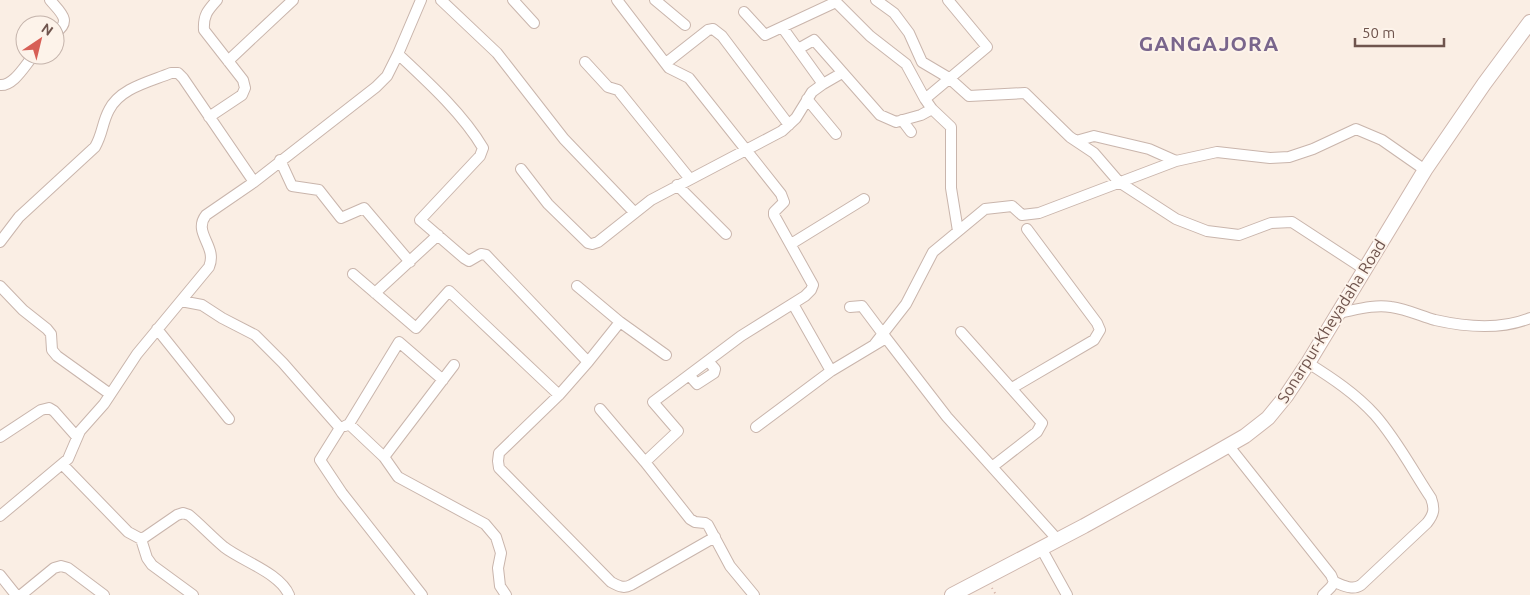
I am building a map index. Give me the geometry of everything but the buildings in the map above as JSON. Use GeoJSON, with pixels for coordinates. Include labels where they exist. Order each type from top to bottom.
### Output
{"type":"FeatureCollection","features":[{"type":"Feature","properties":{"kind":"main road","name":"Sonarpur-Kheyadaha Road"},"geometry":{"type":"LineString","coordinates":[[952,595],[1245,436],[1268,418],[1286,396],[1308,363],[1425,170],[1484,84],[1530,23]]}},
{"type":"Feature","properties":{"kind":"street"},"geometry":{"type":"LineString","coordinates":[[50,0],[61,15]]}},
{"type":"Feature","properties":{"kind":"street"},"geometry":{"type":"LineString","coordinates":[[228,61],[293,0]]}},
{"type":"Feature","properties":{"kind":"street"},"geometry":{"type":"LineString","coordinates":[[0,516],[63,465],[72,452],[77,437],[104,404],[137,354],[209,267],[212,255],[201,227],[202,220],[206,214],[254,182],[376,87],[387,76],[421,0]]}},
{"type":"Feature","properties":{"kind":"street"},"geometry":{"type":"LineString","coordinates":[[440,0],[497,53],[564,139],[634,212]]}},
{"type":"Feature","properties":{"kind":"street"},"geometry":{"type":"LineString","coordinates":[[513,0],[534,23]]}},
{"type":"Feature","properties":{"kind":"street"},"geometry":{"type":"LineString","coordinates":[[617,0],[674,72],[689,78],[783,198],[784,202],[774,212],[774,215],[813,285],[811,290],[793,304],[742,336],[653,402],[678,432],[645,462]]}},
{"type":"Feature","properties":{"kind":"street"},"geometry":{"type":"LineString","coordinates":[[655,0],[685,25]]}},
{"type":"Feature","properties":{"kind":"street"},"geometry":{"type":"LineString","coordinates":[[876,0],[894,13],[909,33],[922,62],[949,78],[969,96],[1025,93],[1052,121],[1094,153],[1119,182],[1176,219],[1207,230],[1239,235],[1271,223],[1292,222],[1364,269]]}},
{"type":"Feature","properties":{"kind":"street"},"geometry":{"type":"LineString","coordinates":[[924,99],[986,47],[948,0]]}},
{"type":"Feature","properties":{"kind":"street"},"geometry":{"type":"LineString","coordinates":[[209,117],[242,95],[246,88],[243,80],[204,30],[203,20],[212,2]]}},
{"type":"Feature","properties":{"kind":"street"},"geometry":{"type":"LineString","coordinates":[[744,12],[765,35],[836,2],[870,36],[906,64],[924,99],[951,127],[951,188],[958,231]]}},
{"type":"Feature","properties":{"kind":"street"},"geometry":{"type":"LineString","coordinates":[[782,27],[823,84]]}},
{"type":"Feature","properties":{"kind":"street"},"geometry":{"type":"LineString","coordinates":[[666,63],[713,28],[722,36],[789,126]]}},
{"type":"Feature","properties":{"kind":"street"},"geometry":{"type":"LineString","coordinates":[[798,49],[814,40],[880,115],[896,122],[921,115],[932,109]]}},
{"type":"Feature","properties":{"kind":"street"},"geometry":{"type":"LineString","coordinates":[[398,54],[435,89],[477,138],[483,148],[480,156],[420,220],[464,258],[470,261],[482,254],[486,255],[588,362]]}},
{"type":"Feature","properties":{"kind":"street"},"geometry":{"type":"LineString","coordinates":[[585,62],[608,88],[618,90],[690,179]]}},
{"type":"Feature","properties":{"kind":"street"},"geometry":{"type":"LineString","coordinates":[[0,85],[8,84],[25,65]]}},
{"type":"Feature","properties":{"kind":"street"},"geometry":{"type":"LineString","coordinates":[[0,242],[19,217],[95,147],[101,137],[110,109],[126,91],[171,73],[178,74],[183,78],[254,182]]}},
{"type":"Feature","properties":{"kind":"street"},"geometry":{"type":"LineString","coordinates":[[521,169],[548,204],[588,243],[592,244],[598,242],[651,200],[782,131],[789,126],[801,111],[807,99],[823,84],[842,73]]}},
{"type":"Feature","properties":{"kind":"street"},"geometry":{"type":"LineString","coordinates":[[807,99],[836,134]]}},
{"type":"Feature","properties":{"kind":"street"},"geometry":{"type":"LineString","coordinates":[[902,120],[911,132]]}},
{"type":"Feature","properties":{"kind":"street"},"geometry":{"type":"LineString","coordinates":[[756,427],[831,371],[874,345],[884,336],[906,304],[933,252],[985,209],[1012,206],[1022,215],[1039,213],[1176,161],[1217,152],[1270,158],[1289,157],[1313,149],[1356,130],[1382,140],[1425,170]]}},
{"type":"Feature","properties":{"kind":"street"},"geometry":{"type":"LineString","coordinates":[[1076,141],[1094,136],[1149,149],[1176,161]]}},
{"type":"Feature","properties":{"kind":"street"},"geometry":{"type":"LineString","coordinates":[[280,160],[292,186],[320,190],[341,218],[364,208],[410,262]]}},
{"type":"Feature","properties":{"kind":"street"},"geometry":{"type":"LineString","coordinates":[[678,185],[726,234]]}},
{"type":"Feature","properties":{"kind":"street"},"geometry":{"type":"LineString","coordinates":[[790,244],[864,199]]}},
{"type":"Feature","properties":{"kind":"street"},"geometry":{"type":"LineString","coordinates":[[1012,388],[1094,340],[1100,330],[1097,323],[1027,229]]}},
{"type":"Feature","properties":{"kind":"street"},"geometry":{"type":"LineString","coordinates":[[375,293],[438,235]]}},
{"type":"Feature","properties":{"kind":"street"},"geometry":{"type":"LineString","coordinates":[[354,274],[416,328],[449,291],[559,395]]}},
{"type":"Feature","properties":{"kind":"street"},"geometry":{"type":"LineString","coordinates":[[0,286],[23,310],[48,330],[52,350],[57,356],[110,394]]}},
{"type":"Feature","properties":{"kind":"street"},"geometry":{"type":"LineString","coordinates":[[576,286],[620,322],[666,355]]}},
{"type":"Feature","properties":{"kind":"street"},"geometry":{"type":"LineString","coordinates":[[181,301],[202,305],[255,335],[344,426],[384,457],[398,477],[485,524],[496,537],[501,553],[498,568],[500,586],[506,595]]}},
{"type":"Feature","properties":{"kind":"street"},"geometry":{"type":"LineString","coordinates":[[793,304],[831,371]]}},
{"type":"Feature","properties":{"kind":"street"},"geometry":{"type":"LineString","coordinates":[[850,307],[862,306],[947,417],[1058,539]]}},
{"type":"Feature","properties":{"kind":"street"},"geometry":{"type":"LineString","coordinates":[[1338,313],[1381,306],[1391,307],[1435,320],[1486,326],[1505,325],[1530,318]]}},
{"type":"Feature","properties":{"kind":"street"},"geometry":{"type":"LineString","coordinates":[[620,322],[559,395],[499,453],[499,468],[612,582],[620,587],[626,587],[715,537]]}},
{"type":"Feature","properties":{"kind":"street"},"geometry":{"type":"LineString","coordinates":[[158,330],[229,419]]}},
{"type":"Feature","properties":{"kind":"street"},"geometry":{"type":"LineString","coordinates":[[961,332],[1042,423],[1041,427],[992,467]]}},
{"type":"Feature","properties":{"kind":"street"},"geometry":{"type":"LineString","coordinates":[[422,595],[342,493],[320,460],[399,342],[442,380]]}},
{"type":"Feature","properties":{"kind":"street"},"geometry":{"type":"LineString","coordinates":[[1228,445],[1331,575],[1334,582],[1351,588],[1362,585],[1427,523],[1433,514],[1434,507],[1431,498],[1388,431],[1375,414],[1342,386],[1308,363]]}},
{"type":"Feature","properties":{"kind":"street"},"geometry":{"type":"LineString","coordinates":[[384,457],[454,365]]}},
{"type":"Feature","properties":{"kind":"street"},"geometry":{"type":"LineString","coordinates":[[0,437],[41,410],[49,408],[54,411],[77,437]]}},
{"type":"Feature","properties":{"kind":"street"},"geometry":{"type":"LineString","coordinates":[[600,410],[645,462],[685,513],[696,522],[705,522],[730,566],[754,595]]}},
{"type":"Feature","properties":{"kind":"street"},"geometry":{"type":"LineString","coordinates":[[63,465],[128,532],[141,539],[146,558],[152,565],[193,595]]}},
{"type":"Feature","properties":{"kind":"street"},"geometry":{"type":"LineString","coordinates":[[141,539],[177,515],[183,513],[189,515],[223,546],[274,578],[289,595]]}},
{"type":"Feature","properties":{"kind":"street"},"geometry":{"type":"LineString","coordinates":[[1041,548],[1067,595]]}},
{"type":"Feature","properties":{"kind":"street"},"geometry":{"type":"LineString","coordinates":[[22,595],[54,568],[61,566],[68,568],[104,595]]}},
{"type":"Feature","properties":{"kind":"street"},"geometry":{"type":"LineString","coordinates":[[0,575],[16,595]]}},
{"type":"Feature","properties":{"kind":"street"},"geometry":{"type":"LineString","coordinates":[[1323,595],[1332,587],[1334,582]]}},
{"type":"Feature","properties":{"kind":"district","name":"GANGAJORA"},"geometry":{"type":"Point","coordinates":[1209,43]}}]}
